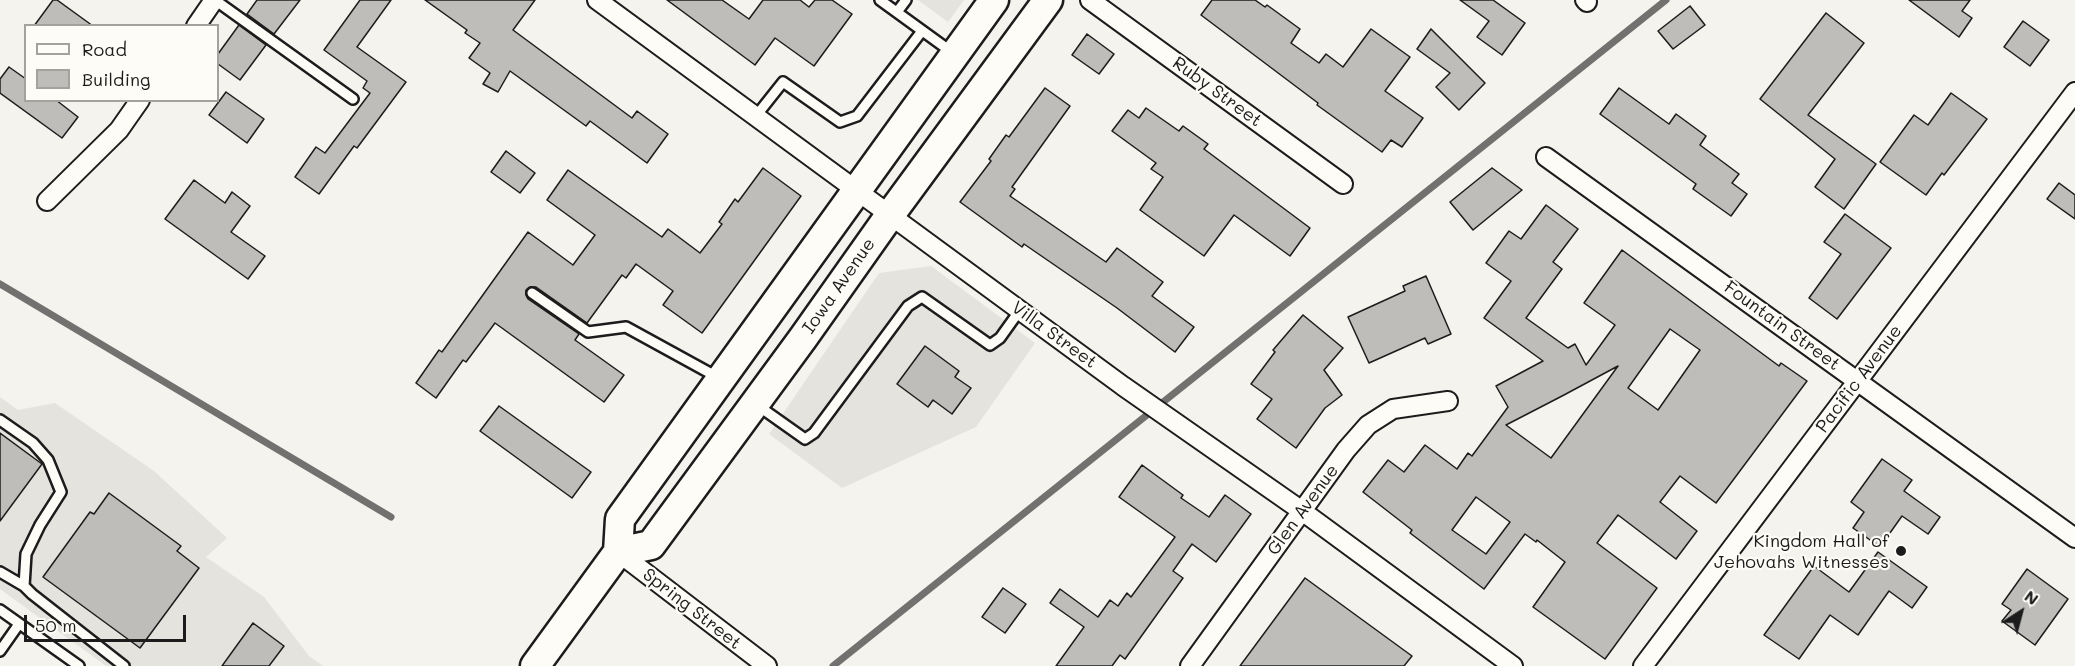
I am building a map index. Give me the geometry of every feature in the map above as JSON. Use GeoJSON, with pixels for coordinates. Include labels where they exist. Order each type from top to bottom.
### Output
{"type":"FeatureCollection","features":[{"type":"Feature","properties":{"kind":"main road"},"geometry":{"type":"LineString","coordinates":[[541,657],[618,552],[620,519],[994,0]]}},
{"type":"Feature","properties":{"kind":"main road","name":"Iowa Avenue"},"geometry":{"type":"LineString","coordinates":[[618,552],[651,545],[1048,0]]}},
{"type":"Feature","properties":{"kind":"street"},"geometry":{"type":"LineString","coordinates":[[197,24],[215,0]]}},
{"type":"Feature","properties":{"kind":"street","name":"Villa Street"},"geometry":{"type":"LineString","coordinates":[[597,0],[1123,386],[1302,511],[1513,666]]}},
{"type":"Feature","properties":{"kind":"street","name":"Ruby Street"},"geometry":{"type":"LineString","coordinates":[[1090,0],[1343,184]]}},
{"type":"Feature","properties":{"kind":"street","name":"Pacific Avenue"},"geometry":{"type":"LineString","coordinates":[[1644,666],[2075,92]]}},
{"type":"Feature","properties":{"kind":"street"},"geometry":{"type":"LineString","coordinates":[[47,201],[119,130],[140,102]]}},
{"type":"Feature","properties":{"kind":"street","name":"Fountain Street"},"geometry":{"type":"LineString","coordinates":[[1546,157],[2075,538]]}},
{"type":"Feature","properties":{"kind":"street","name":"Glen Avenue"},"geometry":{"type":"LineString","coordinates":[[1190,666],[1346,450],[1368,425],[1393,409],[1448,401]]}},
{"type":"Feature","properties":{"kind":"street","name":"Spring Street"},"geometry":{"type":"LineString","coordinates":[[618,552],[767,666]]}},
{"type":"Feature","properties":{"kind":"lane"},"geometry":{"type":"LineString","coordinates":[[215,0],[353,99]]}},
{"type":"Feature","properties":{"kind":"lane"},"geometry":{"type":"LineString","coordinates":[[880,0],[955,54]]}},
{"type":"Feature","properties":{"kind":"lane"},"geometry":{"type":"LineString","coordinates":[[897,12],[906,0]]}},
{"type":"Feature","properties":{"kind":"lane"},"geometry":{"type":"LineString","coordinates":[[756,116],[783,82],[840,122],[857,116],[922,31]]}},
{"type":"Feature","properties":{"kind":"lane"},"geometry":{"type":"LineString","coordinates":[[532,292],[588,332],[626,327],[721,379]]}},
{"type":"Feature","properties":{"kind":"lane"},"geometry":{"type":"LineString","coordinates":[[755,404],[805,439],[814,433],[908,306],[922,297],[990,345],[1000,338],[1020,310]]}},
{"type":"Feature","properties":{"kind":"lane"},"geometry":{"type":"LineString","coordinates":[[0,420],[33,443],[48,460],[62,492],[40,525],[26,554],[24,586]]}},
{"type":"Feature","properties":{"kind":"lane"},"geometry":{"type":"LineString","coordinates":[[0,572],[24,586],[124,666]]}},
{"type":"Feature","properties":{"kind":"lane"},"geometry":{"type":"LineString","coordinates":[[0,610],[79,666]]}},
{"type":"Feature","properties":{"kind":"lane"},"geometry":{"type":"LineString","coordinates":[[0,651],[20,624]]}},
{"type":"Feature","properties":{"kind":"shaded area"},"geometry":{"type":"Polygon","coordinates":[[[918,0],[964,0],[948,22],[918,0]]]}},
{"type":"Feature","properties":{"kind":"shaded area"},"geometry":{"type":"Polygon","coordinates":[[[931,266],[1035,343],[976,427],[842,488],[769,434],[879,273],[931,266]]]}},
{"type":"Feature","properties":{"kind":"shaded area"},"geometry":{"type":"Polygon","coordinates":[[[0,397],[18,410],[55,403],[154,471],[227,538],[206,557],[264,597],[309,656],[323,666],[106,666],[0,589],[0,397]]]}},
{"type":"Feature","properties":{"kind":"building"},"geometry":{"type":"Polygon","coordinates":[[[53,0],[57,0],[90,24],[35,24],[53,0]]]}},
{"type":"Feature","properties":{"kind":"building"},"geometry":{"type":"Polygon","coordinates":[[[257,0],[300,0],[274,34],[247,14],[257,0]]]}},
{"type":"Feature","properties":{"kind":"building"},"geometry":{"type":"Polygon","coordinates":[[[360,0],[391,0],[357,47],[406,82],[357,148],[354,146],[319,194],[295,177],[316,147],[325,153],[370,93],[363,88],[367,81],[324,50],[360,0]]]}},
{"type":"Feature","properties":{"kind":"building"},"geometry":{"type":"Polygon","coordinates":[[[425,0],[535,0],[513,30],[632,118],[637,111],[668,134],[647,163],[590,121],[586,126],[510,71],[498,92],[483,84],[490,73],[469,58],[480,43],[465,33],[467,30],[425,0]]]}},
{"type":"Feature","properties":{"kind":"building"},"geometry":{"type":"Polygon","coordinates":[[[667,0],[722,0],[749,19],[763,0],[800,0],[809,7],[815,0],[832,0],[852,14],[814,66],[775,38],[755,65],[667,0]]]}},
{"type":"Feature","properties":{"kind":"building"},"geometry":{"type":"Polygon","coordinates":[[[1212,0],[1255,0],[1265,7],[1267,5],[1300,29],[1291,43],[1319,63],[1326,54],[1343,67],[1371,29],[1410,57],[1385,91],[1423,118],[1402,147],[1391,140],[1382,152],[1201,15],[1212,0]]]}},
{"type":"Feature","properties":{"kind":"building"},"geometry":{"type":"Polygon","coordinates":[[[1460,0],[1493,0],[1525,23],[1502,55],[1477,37],[1489,21],[1460,0]]]}},
{"type":"Feature","properties":{"kind":"building"},"geometry":{"type":"Polygon","coordinates":[[[1909,0],[1970,0],[1962,11],[1972,18],[1959,37],[1909,0]]]}},
{"type":"Feature","properties":{"kind":"building"},"geometry":{"type":"Polygon","coordinates":[[[1690,6],[1705,25],[1673,49],[1658,31],[1690,6]]]}},
{"type":"Feature","properties":{"kind":"building"},"geometry":{"type":"Polygon","coordinates":[[[1826,13],[1864,43],[1808,115],[1876,164],[1844,209],[1815,187],[1835,159],[1760,99],[1826,13]]]}},
{"type":"Feature","properties":{"kind":"building"},"geometry":{"type":"Polygon","coordinates":[[[2023,21],[2049,40],[2030,66],[2004,47],[2023,21]]]}},
{"type":"Feature","properties":{"kind":"building"},"geometry":{"type":"Polygon","coordinates":[[[239,25],[266,45],[240,80],[219,65],[219,53],[239,25]]]}},
{"type":"Feature","properties":{"kind":"building"},"geometry":{"type":"Polygon","coordinates":[[[1431,29],[1485,83],[1459,110],[1436,87],[1450,73],[1417,49],[1431,29]]]}},
{"type":"Feature","properties":{"kind":"building"},"geometry":{"type":"Polygon","coordinates":[[[1087,34],[1114,54],[1099,74],[1072,55],[1087,34]]]}},
{"type":"Feature","properties":{"kind":"building"},"geometry":{"type":"Polygon","coordinates":[[[9,67],[24,78],[24,102],[59,102],[78,117],[62,138],[0,93],[0,79],[9,67]]]}},
{"type":"Feature","properties":{"kind":"building"},"geometry":{"type":"Polygon","coordinates":[[[1045,88],[1070,106],[1012,187],[1015,189],[1010,196],[1106,262],[1117,248],[1163,282],[1152,296],[1194,327],[1175,352],[1117,308],[1024,244],[1022,247],[960,202],[991,161],[989,159],[1006,135],[1009,137],[1045,88]]]}},
{"type":"Feature","properties":{"kind":"building"},"geometry":{"type":"Polygon","coordinates":[[[1619,88],[1669,124],[1676,114],[1706,136],[1700,145],[1739,174],[1732,183],[1747,194],[1731,216],[1693,189],[1696,184],[1600,114],[1619,88]]]}},
{"type":"Feature","properties":{"kind":"building"},"geometry":{"type":"Polygon","coordinates":[[[226,92],[264,119],[247,143],[209,115],[226,92]]]}},
{"type":"Feature","properties":{"kind":"building"},"geometry":{"type":"Polygon","coordinates":[[[1951,93],[1987,119],[1926,195],[1880,162],[1914,115],[1928,125],[1951,93]]]}},
{"type":"Feature","properties":{"kind":"building"},"geometry":{"type":"Polygon","coordinates":[[[1146,108],[1179,131],[1183,126],[1208,144],[1204,149],[1310,228],[1290,256],[1234,215],[1204,256],[1140,210],[1163,177],[1151,169],[1156,163],[1112,131],[1128,110],[1139,118],[1146,108]]]}},
{"type":"Feature","properties":{"kind":"building"},"geometry":{"type":"Polygon","coordinates":[[[506,151],[535,173],[520,193],[491,172],[506,151]]]}},
{"type":"Feature","properties":{"kind":"building"},"geometry":{"type":"Polygon","coordinates":[[[763,168],[801,196],[702,333],[663,305],[673,291],[636,264],[626,278],[622,275],[587,323],[536,287],[526,290],[528,299],[579,334],[575,340],[624,375],[604,402],[495,323],[466,362],[463,360],[436,398],[416,383],[439,350],[442,352],[528,232],[573,265],[595,235],[547,200],[568,170],[662,237],[668,229],[700,253],[722,224],[719,222],[735,199],[738,202],[763,168]]]}},
{"type":"Feature","properties":{"kind":"building"},"geometry":{"type":"Polygon","coordinates":[[[1492,168],[1522,190],[1473,230],[1450,202],[1492,168]]]}},
{"type":"Feature","properties":{"kind":"building"},"geometry":{"type":"Polygon","coordinates":[[[194,180],[225,203],[232,192],[250,206],[231,232],[265,256],[248,279],[165,219],[194,180]]]}},
{"type":"Feature","properties":{"kind":"building"},"geometry":{"type":"Polygon","coordinates":[[[2059,183],[2075,195],[2075,219],[2047,199],[2059,183]]]}},
{"type":"Feature","properties":{"kind":"building"},"geometry":{"type":"Polygon","coordinates":[[[1546,205],[1578,229],[1553,262],[1562,269],[1526,318],[1568,348],[1575,344],[1586,365],[1615,325],[1584,303],[1622,250],[1779,366],[1781,363],[1807,381],[1716,503],[1680,476],[1660,502],[1697,531],[1676,559],[1618,515],[1597,543],[1657,588],[1605,659],[1533,607],[1565,562],[1537,540],[1536,542],[1525,534],[1484,589],[1410,533],[1412,530],[1363,492],[1388,460],[1404,472],[1425,445],[1457,469],[1468,453],[1472,456],[1508,407],[1496,386],[1543,361],[1484,318],[1511,281],[1486,263],[1509,231],[1521,239],[1546,205]],[[1670,329],[1628,388],[1658,410],[1700,350],[1670,329]],[[1618,366],[1506,425],[1551,458],[1618,366]],[[1476,497],[1452,530],[1486,554],[1510,522],[1476,497]]]}},
{"type":"Feature","properties":{"kind":"building"},"geometry":{"type":"Polygon","coordinates":[[[1845,214],[1891,248],[1837,319],[1809,298],[1841,254],[1824,242],[1845,214]]]}},
{"type":"Feature","properties":{"kind":"building"},"geometry":{"type":"Polygon","coordinates":[[[1426,276],[1451,334],[1428,344],[1425,338],[1369,363],[1348,317],[1405,291],[1403,286],[1426,276]]]}},
{"type":"Feature","properties":{"kind":"building"},"geometry":{"type":"Polygon","coordinates":[[[1303,315],[1343,348],[1324,370],[1342,395],[1325,408],[1296,448],[1257,419],[1272,399],[1251,384],[1275,352],[1273,350],[1303,315]]]}},
{"type":"Feature","properties":{"kind":"building"},"geometry":{"type":"Polygon","coordinates":[[[925,346],[959,371],[955,377],[971,388],[952,414],[933,400],[928,407],[897,384],[925,346]]]}},
{"type":"Feature","properties":{"kind":"building"},"geometry":{"type":"Polygon","coordinates":[[[499,406],[591,472],[572,498],[480,431],[499,406]]]}},
{"type":"Feature","properties":{"kind":"building"},"geometry":{"type":"Polygon","coordinates":[[[0,433],[42,464],[0,521],[0,433]]]}},
{"type":"Feature","properties":{"kind":"building"},"geometry":{"type":"Polygon","coordinates":[[[1882,459],[1912,480],[1904,491],[1940,517],[1928,534],[1902,516],[1880,547],[1853,528],[1864,512],[1851,502],[1882,459]]]}},
{"type":"Feature","properties":{"kind":"building"},"geometry":{"type":"Polygon","coordinates":[[[1142,465],[1183,495],[1181,498],[1209,517],[1225,495],[1251,514],[1216,562],[1192,544],[1173,571],[1183,578],[1125,659],[1120,655],[1112,666],[1056,666],[1084,627],[1050,603],[1060,589],[1098,617],[1110,600],[1118,606],[1127,593],[1131,597],[1175,537],[1119,497],[1142,465]]]}},
{"type":"Feature","properties":{"kind":"building"},"geometry":{"type":"Polygon","coordinates":[[[109,493],[181,546],[177,551],[199,568],[140,648],[43,577],[90,512],[94,514],[109,493]]]}},
{"type":"Feature","properties":{"kind":"building"},"geometry":{"type":"Polygon","coordinates":[[[1878,552],[1927,587],[1912,608],[1889,591],[1858,635],[1830,615],[1799,659],[1764,635],[1814,566],[1849,592],[1878,552]]]}},
{"type":"Feature","properties":{"kind":"building"},"geometry":{"type":"Polygon","coordinates":[[[2027,569],[2068,599],[2035,645],[2002,621],[2011,610],[2002,604],[2027,569]]]}},
{"type":"Feature","properties":{"kind":"building"},"geometry":{"type":"Polygon","coordinates":[[[1305,578],[1412,656],[1404,666],[1240,666],[1305,578]]]}},
{"type":"Feature","properties":{"kind":"building"},"geometry":{"type":"Polygon","coordinates":[[[1003,588],[1026,604],[1005,633],[982,617],[1003,588]]]}},
{"type":"Feature","properties":{"kind":"building"},"geometry":{"type":"Polygon","coordinates":[[[253,623],[284,646],[269,666],[222,666],[253,623]]]}},
{"type":"Feature","properties":{"kind":"waterway"},"geometry":{"type":"LineString","coordinates":[[833,666],[1666,0]]}},
{"type":"Feature","properties":{"kind":"waterway"},"geometry":{"type":"LineString","coordinates":[[0,284],[391,517]]}},
{"type":"Feature","properties":{"kind":"place","name":"Kingdom Hall of Jehovahs Witnesses"},"geometry":{"type":"Point","coordinates":[1901,551]}}]}
